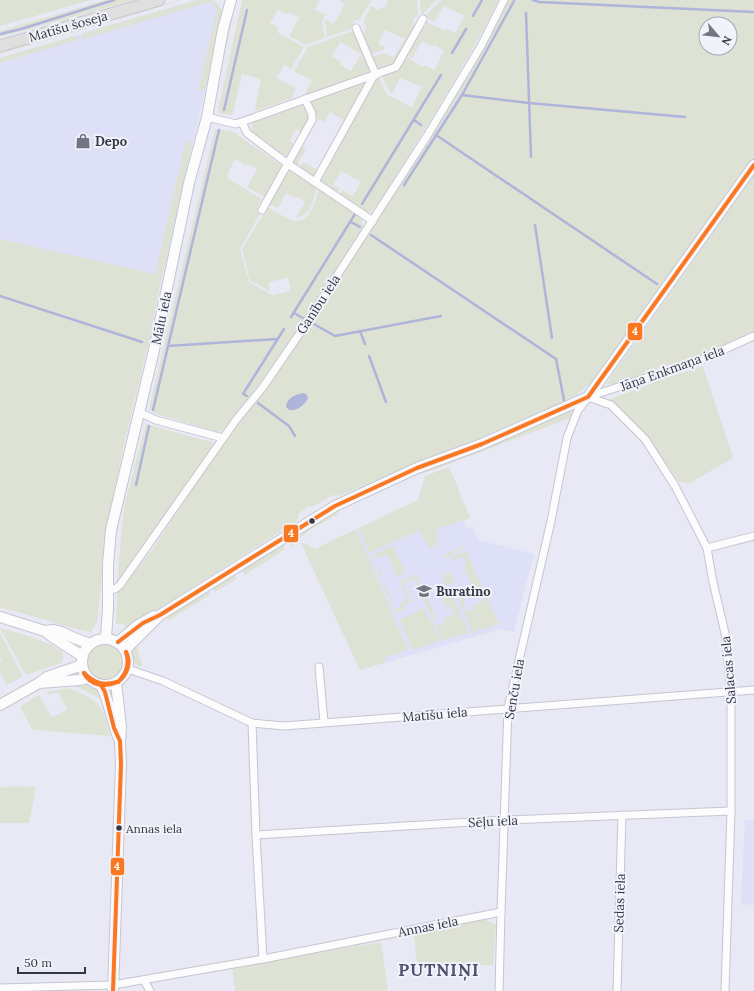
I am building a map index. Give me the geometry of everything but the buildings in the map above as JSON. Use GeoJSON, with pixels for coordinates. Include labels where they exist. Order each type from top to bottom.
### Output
{"type":"FeatureCollection","features":[{"type":"Feature","properties":{"kind":"main road","name":"Matīšu šoseja"},"geometry":{"type":"LineString","coordinates":[[0,46],[159,0]]}},
{"type":"Feature","properties":{"kind":"main road","name":"Mālu iela"},"geometry":{"type":"LineString","coordinates":[[106,638],[108,564],[111,530],[139,412],[189,183],[207,117],[223,29],[231,0]]}},
{"type":"Feature","properties":{"kind":"main road"},"geometry":{"type":"LineString","coordinates":[[125,650],[160,615],[335,506],[417,468],[482,444],[588,397],[754,165]]}},
{"type":"Feature","properties":{"kind":"main road"},"geometry":{"type":"LineString","coordinates":[[118,642],[138,625],[150,618],[160,615]]}},
{"type":"Feature","properties":{"kind":"main road"},"geometry":{"type":"LineString","coordinates":[[0,617],[44,631],[69,646],[82,660]]}},
{"type":"Feature","properties":{"kind":"main road"},"geometry":{"type":"LineString","coordinates":[[44,631],[54,630],[62,632],[90,644]]}},
{"type":"Feature","properties":{"kind":"main road"},"geometry":{"type":"LineString","coordinates":[[106,638],[118,642],[125,650],[129,662],[128,669],[116,683],[106,686],[96,684],[88,678],[83,670],[82,660],[90,644],[106,638]]}},
{"type":"Feature","properties":{"kind":"main road"},"geometry":{"type":"LineString","coordinates":[[0,705],[39,684],[47,676],[82,660]]}},
{"type":"Feature","properties":{"kind":"main road"},"geometry":{"type":"LineString","coordinates":[[39,684],[88,678]]}},
{"type":"Feature","properties":{"kind":"main road"},"geometry":{"type":"LineString","coordinates":[[113,988],[121,764],[121,727],[116,683]]}},
{"type":"Feature","properties":{"kind":"main road"},"geometry":{"type":"LineString","coordinates":[[101,685],[106,696],[114,728],[120,741]]}},
{"type":"Feature","properties":{"kind":"street","name":"Ganību iela"},"geometry":{"type":"LineString","coordinates":[[108,590],[116,589],[120,585],[223,438],[263,387],[300,333],[427,136],[481,46],[504,0]]}},
{"type":"Feature","properties":{"kind":"street"},"geometry":{"type":"LineString","coordinates":[[207,117],[236,124],[304,99],[375,76],[396,67],[423,19]]}},
{"type":"Feature","properties":{"kind":"street"},"geometry":{"type":"LineString","coordinates":[[356,28],[375,76]]}},
{"type":"Feature","properties":{"kind":"street"},"geometry":{"type":"LineString","coordinates":[[316,182],[375,76]]}},
{"type":"Feature","properties":{"kind":"street"},"geometry":{"type":"LineString","coordinates":[[262,210],[312,120],[312,114],[304,99]]}},
{"type":"Feature","properties":{"kind":"street"},"geometry":{"type":"LineString","coordinates":[[242,122],[247,134],[288,164],[372,221]]}},
{"type":"Feature","properties":{"kind":"street","name":"Jāņa Enkmaņa iela"},"geometry":{"type":"LineString","coordinates":[[588,397],[703,359],[754,336]]}},
{"type":"Feature","properties":{"kind":"street","name":"Salacas iela"},"geometry":{"type":"LineString","coordinates":[[588,397],[611,405],[645,439],[675,486],[708,548],[713,582],[725,633],[732,692],[731,811],[725,991]]}},
{"type":"Feature","properties":{"kind":"street","name":"Senču iela"},"geometry":{"type":"LineString","coordinates":[[499,991],[508,708],[551,521],[567,438],[578,410],[588,397]]}},
{"type":"Feature","properties":{"kind":"street"},"geometry":{"type":"LineString","coordinates":[[139,412],[156,420],[223,438]]}},
{"type":"Feature","properties":{"kind":"street"},"geometry":{"type":"LineString","coordinates":[[708,548],[754,536]]}},
{"type":"Feature","properties":{"kind":"street"},"geometry":{"type":"LineString","coordinates":[[319,667],[324,722]]}},
{"type":"Feature","properties":{"kind":"street","name":"Matīšu iela"},"geometry":{"type":"LineString","coordinates":[[128,669],[163,680],[252,723],[284,726],[754,690]]}},
{"type":"Feature","properties":{"kind":"street"},"geometry":{"type":"LineString","coordinates":[[252,723],[256,835],[263,959]]}},
{"type":"Feature","properties":{"kind":"street","name":"Sēļu iela"},"geometry":{"type":"LineString","coordinates":[[256,835],[505,820],[731,811]]}},
{"type":"Feature","properties":{"kind":"street","name":"Sedas iela"},"geometry":{"type":"LineString","coordinates":[[617,991],[622,815]]}},
{"type":"Feature","properties":{"kind":"street","name":"Annas iela"},"geometry":{"type":"LineString","coordinates":[[0,988],[113,988],[144,980],[263,959],[501,912]]}},
{"type":"Feature","properties":{"kind":"street"},"geometry":{"type":"LineString","coordinates":[[144,980],[150,991]]}},
{"type":"Feature","properties":{"kind":"shaded area"},"geometry":{"type":"Polygon","coordinates":[[[0,0],[91,0],[0,26],[0,0]]]}},
{"type":"Feature","properties":{"kind":"shaded area"},"geometry":{"type":"Polygon","coordinates":[[[105,0],[134,0],[0,37],[0,31],[105,0]]]}},
{"type":"Feature","properties":{"kind":"shaded area"},"geometry":{"type":"Polygon","coordinates":[[[183,0],[0,54],[0,53],[183,0]]]}},
{"type":"Feature","properties":{"kind":"shaded area"},"geometry":{"type":"Polygon","coordinates":[[[197,0],[214,0],[223,12],[161,281],[0,247],[0,58],[197,0]]]}},
{"type":"Feature","properties":{"kind":"shaded area"},"geometry":{"type":"Polygon","coordinates":[[[197,0],[214,0],[223,12],[205,89],[198,91],[217,9],[210,2],[84,39],[81,38],[83,33],[197,0]]]}},
{"type":"Feature","properties":{"kind":"shaded area"},"geometry":{"type":"Polygon","coordinates":[[[242,0],[320,0],[315,9],[325,15],[322,21],[325,38],[306,45],[289,36],[299,18],[289,12],[287,14],[278,10],[270,23],[279,28],[277,32],[304,47],[291,69],[284,65],[277,78],[296,89],[292,98],[256,111],[255,109],[261,79],[242,74],[233,113],[231,115],[219,113],[218,111],[242,0]]]}},
{"type":"Feature","properties":{"kind":"shaded area"},"geometry":{"type":"Polygon","coordinates":[[[338,0],[371,1],[359,20],[355,20],[351,29],[327,37],[325,21],[326,20],[334,24],[345,4],[338,0]]]}},
{"type":"Feature","properties":{"kind":"shaded area"},"geometry":{"type":"Polygon","coordinates":[[[388,0],[417,0],[418,14],[414,19],[413,24],[415,28],[395,66],[377,71],[370,57],[385,53],[393,58],[405,39],[385,30],[378,44],[385,47],[383,50],[369,55],[361,35],[365,31],[366,26],[363,22],[371,6],[379,10],[381,7],[384,8],[388,0]]]}},
{"type":"Feature","properties":{"kind":"shaded area"},"geometry":{"type":"Polygon","coordinates":[[[420,0],[436,0],[423,14],[421,13],[420,0]]]}},
{"type":"Feature","properties":{"kind":"shaded area"},"geometry":{"type":"Polygon","coordinates":[[[441,0],[499,0],[455,79],[376,207],[371,212],[365,212],[340,195],[342,190],[353,196],[361,182],[341,171],[333,185],[340,189],[336,193],[319,180],[374,78],[379,77],[386,94],[412,107],[422,87],[400,78],[392,94],[382,76],[391,73],[396,69],[405,56],[423,67],[425,65],[434,70],[444,51],[434,45],[433,47],[422,41],[412,58],[407,54],[419,30],[426,25],[427,22],[445,31],[447,29],[455,33],[465,16],[444,6],[434,22],[425,16],[441,0]]]}},
{"type":"Feature","properties":{"kind":"shaded area"},"geometry":{"type":"Polygon","coordinates":[[[507,0],[754,0],[754,159],[594,380],[576,395],[543,412],[338,496],[333,495],[312,507],[310,505],[299,513],[297,521],[129,628],[122,624],[116,624],[117,594],[155,546],[206,468],[263,387],[312,323],[456,91],[507,0]]]}},
{"type":"Feature","properties":{"kind":"shaded area"},"geometry":{"type":"Polygon","coordinates":[[[233,11],[233,16],[212,113],[211,103],[233,11]]]}},
{"type":"Feature","properties":{"kind":"shaded area"},"geometry":{"type":"Polygon","coordinates":[[[353,31],[362,47],[372,72],[307,96],[305,94],[312,81],[294,71],[308,47],[353,31]],[[340,42],[332,57],[341,62],[340,65],[351,71],[361,54],[340,42]]]}},
{"type":"Feature","properties":{"kind":"shaded area"},"geometry":{"type":"Polygon","coordinates":[[[77,35],[77,40],[0,63],[0,58],[77,35]]]}},
{"type":"Feature","properties":{"kind":"shaded area"},"geometry":{"type":"Polygon","coordinates":[[[363,82],[366,84],[338,136],[336,135],[344,120],[330,112],[324,122],[318,119],[309,101],[363,82]]]}},
{"type":"Feature","properties":{"kind":"shaded area"},"geometry":{"type":"Polygon","coordinates":[[[303,104],[310,117],[301,133],[297,128],[290,140],[294,146],[287,155],[281,154],[251,131],[255,121],[303,104]]]}},
{"type":"Feature","properties":{"kind":"shaded area"},"geometry":{"type":"Polygon","coordinates":[[[215,129],[232,131],[283,167],[266,198],[247,187],[257,169],[247,163],[246,165],[235,159],[227,175],[227,178],[262,199],[257,207],[261,212],[240,249],[249,282],[272,295],[291,291],[288,278],[269,282],[270,291],[250,281],[242,249],[268,207],[282,216],[296,221],[301,220],[310,214],[315,203],[319,187],[362,217],[363,227],[297,330],[263,379],[224,430],[218,432],[157,414],[149,409],[215,129]]]}},
{"type":"Feature","properties":{"kind":"shaded area"},"geometry":{"type":"Polygon","coordinates":[[[186,140],[191,142],[192,145],[149,341],[124,444],[108,522],[97,622],[91,632],[0,607],[0,239],[155,274],[186,140]]]}},
{"type":"Feature","properties":{"kind":"shaded area"},"geometry":{"type":"Polygon","coordinates":[[[301,146],[306,149],[297,165],[293,162],[301,146]]]}},
{"type":"Feature","properties":{"kind":"shaded area"},"geometry":{"type":"Polygon","coordinates":[[[303,162],[319,171],[314,177],[300,168],[303,162]]]}},
{"type":"Feature","properties":{"kind":"shaded area"},"geometry":{"type":"Polygon","coordinates":[[[292,169],[318,185],[309,210],[305,214],[296,218],[305,202],[297,197],[295,198],[286,193],[278,208],[269,204],[289,170],[292,169]]]}},
{"type":"Feature","properties":{"kind":"shaded area"},"geometry":{"type":"Polygon","coordinates":[[[754,175],[754,333],[703,356],[658,368],[617,384],[606,384],[754,175]]]}},
{"type":"Feature","properties":{"kind":"shaded area"},"geometry":{"type":"Polygon","coordinates":[[[703,366],[733,458],[690,483],[679,482],[646,436],[608,400],[657,381],[703,366]]]}},
{"type":"Feature","properties":{"kind":"shaded area"},"geometry":{"type":"Polygon","coordinates":[[[304,393],[307,395],[308,399],[302,406],[292,410],[289,410],[286,407],[286,404],[292,397],[304,393]]]}},
{"type":"Feature","properties":{"kind":"shaded area"},"geometry":{"type":"Polygon","coordinates":[[[571,411],[572,415],[568,419],[422,474],[423,471],[571,411]]]}},
{"type":"Feature","properties":{"kind":"shaded area"},"geometry":{"type":"Polygon","coordinates":[[[146,424],[215,443],[135,560],[117,582],[124,507],[146,424]]]}},
{"type":"Feature","properties":{"kind":"shaded area"},"geometry":{"type":"Polygon","coordinates":[[[449,467],[470,518],[437,529],[437,544],[429,549],[420,530],[369,553],[359,528],[418,500],[425,476],[449,467]]]}},
{"type":"Feature","properties":{"kind":"shaded area","name":"Buratino"},"geometry":{"type":"Polygon","coordinates":[[[451,471],[470,518],[464,521],[467,529],[473,527],[478,540],[534,554],[514,632],[501,629],[360,670],[306,554],[418,500],[425,478],[451,471]]]}},
{"type":"Feature","properties":{"kind":"shaded area"},"geometry":{"type":"Polygon","coordinates":[[[339,511],[339,514],[311,529],[291,546],[288,541],[339,511]]]}},
{"type":"Feature","properties":{"kind":"shaded area"},"geometry":{"type":"Polygon","coordinates":[[[356,529],[408,650],[384,658],[386,662],[360,670],[301,543],[305,543],[315,549],[356,529]]]}},
{"type":"Feature","properties":{"kind":"shaded area"},"geometry":{"type":"Polygon","coordinates":[[[283,544],[285,549],[245,575],[242,570],[283,544]]]}},
{"type":"Feature","properties":{"kind":"shaded area"},"geometry":{"type":"Polygon","coordinates":[[[393,546],[405,571],[403,574],[397,577],[387,555],[380,558],[378,555],[372,558],[377,569],[379,569],[382,575],[380,576],[386,588],[387,587],[395,609],[402,607],[400,603],[408,600],[399,582],[417,574],[425,597],[427,596],[438,625],[445,623],[443,619],[454,614],[450,606],[447,608],[440,594],[447,591],[448,593],[450,591],[469,633],[443,640],[414,579],[403,583],[411,601],[404,606],[405,609],[396,614],[370,556],[393,546]]]}},
{"type":"Feature","properties":{"kind":"shaded area"},"geometry":{"type":"Polygon","coordinates":[[[464,546],[465,548],[442,559],[446,554],[464,546]]]}},
{"type":"Feature","properties":{"kind":"shaded area"},"geometry":{"type":"Polygon","coordinates":[[[466,551],[499,624],[473,632],[453,590],[458,586],[464,600],[466,612],[474,609],[473,606],[484,601],[480,593],[476,594],[463,566],[467,564],[463,556],[452,561],[451,557],[466,551]]]}},
{"type":"Feature","properties":{"kind":"shaded area"},"geometry":{"type":"Polygon","coordinates":[[[451,572],[455,581],[446,586],[442,576],[451,572]]]}},
{"type":"Feature","properties":{"kind":"shaded area"},"geometry":{"type":"Polygon","coordinates":[[[234,575],[237,579],[215,592],[213,588],[234,575]]]}},
{"type":"Feature","properties":{"kind":"shaded area"},"geometry":{"type":"Polygon","coordinates":[[[208,591],[210,595],[168,621],[166,617],[208,591]]]}},
{"type":"Feature","properties":{"kind":"shaded area"},"geometry":{"type":"Polygon","coordinates":[[[424,608],[441,640],[412,650],[400,620],[424,608]]]}},
{"type":"Feature","properties":{"kind":"shaded area"},"geometry":{"type":"Polygon","coordinates":[[[0,628],[33,637],[56,647],[63,652],[63,660],[61,663],[26,675],[0,628]]]}},
{"type":"Feature","properties":{"kind":"shaded area"},"geometry":{"type":"Polygon","coordinates":[[[0,633],[22,675],[22,677],[7,685],[0,673],[0,661],[2,660],[0,656],[0,633]]]}},
{"type":"Feature","properties":{"kind":"shaded area"},"geometry":{"type":"Polygon","coordinates":[[[105,643],[115,646],[121,652],[124,662],[121,672],[115,678],[105,681],[95,678],[89,672],[86,662],[89,652],[95,646],[105,643]]]}},
{"type":"Feature","properties":{"kind":"shaded area"},"geometry":{"type":"Polygon","coordinates":[[[136,643],[142,664],[141,667],[134,663],[132,657],[136,643]]]}},
{"type":"Feature","properties":{"kind":"shaded area"},"geometry":{"type":"Polygon","coordinates":[[[83,683],[95,688],[104,698],[102,700],[74,685],[83,683]]]}},
{"type":"Feature","properties":{"kind":"shaded area"},"geometry":{"type":"Polygon","coordinates":[[[69,688],[87,697],[98,705],[105,717],[110,736],[32,729],[20,706],[39,695],[52,717],[67,710],[59,693],[48,695],[47,692],[69,688]]]}},
{"type":"Feature","properties":{"kind":"shaded area"},"geometry":{"type":"Polygon","coordinates":[[[14,786],[36,787],[29,823],[0,823],[0,788],[14,786]]]}},
{"type":"Feature","properties":{"kind":"shaded area"},"geometry":{"type":"Polygon","coordinates":[[[745,820],[754,821],[754,905],[741,904],[745,820]]]}},
{"type":"Feature","properties":{"kind":"shaded area"},"geometry":{"type":"Polygon","coordinates":[[[485,919],[496,925],[493,965],[417,965],[414,935],[485,919]]]}},
{"type":"Feature","properties":{"kind":"shaded area"},"geometry":{"type":"Polygon","coordinates":[[[381,942],[388,991],[235,991],[232,967],[381,942]]]}},
{"type":"Feature","properties":{"kind":"waterway"},"geometry":{"type":"LineString","coordinates":[[0,34],[21,29],[114,0]]}},
{"type":"Feature","properties":{"kind":"waterway"},"geometry":{"type":"LineString","coordinates":[[473,16],[482,0]]}},
{"type":"Feature","properties":{"kind":"waterway"},"geometry":{"type":"LineString","coordinates":[[533,0],[539,2],[754,12]]}},
{"type":"Feature","properties":{"kind":"waterway"},"geometry":{"type":"LineString","coordinates":[[404,185],[462,95],[514,1]]}},
{"type":"Feature","properties":{"kind":"waterway"},"geometry":{"type":"LineString","coordinates":[[224,110],[247,10]]}},
{"type":"Feature","properties":{"kind":"waterway"},"geometry":{"type":"LineString","coordinates":[[526,13],[531,157]]}},
{"type":"Feature","properties":{"kind":"waterway"},"geometry":{"type":"LineString","coordinates":[[452,53],[466,29]]}},
{"type":"Feature","properties":{"kind":"waterway"},"geometry":{"type":"LineString","coordinates":[[362,204],[441,75]]}},
{"type":"Feature","properties":{"kind":"waterway"},"geometry":{"type":"LineString","coordinates":[[462,95],[529,103],[685,117]]}},
{"type":"Feature","properties":{"kind":"waterway"},"geometry":{"type":"LineString","coordinates":[[414,120],[421,125]]}},
{"type":"Feature","properties":{"kind":"waterway"},"geometry":{"type":"LineString","coordinates":[[153,410],[219,130]]}},
{"type":"Feature","properties":{"kind":"waterway"},"geometry":{"type":"LineString","coordinates":[[436,135],[657,284]]}},
{"type":"Feature","properties":{"kind":"waterway"},"geometry":{"type":"LineString","coordinates":[[291,317],[355,214]]}},
{"type":"Feature","properties":{"kind":"waterway"},"geometry":{"type":"LineString","coordinates":[[351,222],[360,227]]}},
{"type":"Feature","properties":{"kind":"waterway"},"geometry":{"type":"LineString","coordinates":[[535,225],[552,338]]}},
{"type":"Feature","properties":{"kind":"waterway"},"geometry":{"type":"LineString","coordinates":[[371,235],[556,359],[564,400]]}},
{"type":"Feature","properties":{"kind":"waterway"},"geometry":{"type":"LineString","coordinates":[[0,296],[142,342]]}},
{"type":"Feature","properties":{"kind":"waterway"},"geometry":{"type":"LineString","coordinates":[[294,313],[303,318]]}},
{"type":"Feature","properties":{"kind":"waterway"},"geometry":{"type":"LineString","coordinates":[[312,323],[335,336],[441,316]]}},
{"type":"Feature","properties":{"kind":"waterway"},"geometry":{"type":"LineString","coordinates":[[247,396],[243,394],[284,329]]}},
{"type":"Feature","properties":{"kind":"waterway"},"geometry":{"type":"LineString","coordinates":[[360,331],[365,344]]}},
{"type":"Feature","properties":{"kind":"waterway"},"geometry":{"type":"LineString","coordinates":[[168,346],[277,339]]}},
{"type":"Feature","properties":{"kind":"waterway"},"geometry":{"type":"LineString","coordinates":[[369,356],[386,402]]}},
{"type":"Feature","properties":{"kind":"waterway"},"geometry":{"type":"LineString","coordinates":[[258,403],[289,426],[295,436]]}},
{"type":"Feature","properties":{"kind":"waterway"},"geometry":{"type":"LineString","coordinates":[[136,485],[149,426]]}},
{"type":"Feature","properties":{"kind":"transit line","name":"4"},"geometry":{"type":"LineString","coordinates":[[118,642],[143,623],[160,615],[335,506],[417,468],[482,444],[588,397],[754,165]]}},
{"type":"Feature","properties":{"kind":"transit line","name":"4"},"geometry":{"type":"LineString","coordinates":[[118,682],[124,675],[127,668],[128,660],[126,652]]}},
{"type":"Feature","properties":{"kind":"transit line","name":"4"},"geometry":{"type":"LineString","coordinates":[[118,682],[124,676],[128,668],[129,660],[126,652]]}},
{"type":"Feature","properties":{"kind":"transit line","name":"4"},"geometry":{"type":"LineString","coordinates":[[84,673],[99,683],[107,684],[117,682]]}},
{"type":"Feature","properties":{"kind":"transit line","name":"4"},"geometry":{"type":"LineString","coordinates":[[84,673],[94,683],[108,685],[117,682]]}},
{"type":"Feature","properties":{"kind":"transit line","name":"4"},"geometry":{"type":"LineString","coordinates":[[101,685],[105,692],[114,728],[120,741],[121,764],[113,991]]}},
{"type":"Feature","properties":{"kind":"place","name":"Depo"},"geometry":{"type":"Point","coordinates":[83,141]}},
{"type":"Feature","properties":{"kind":"place","name":"Buratino"},"geometry":{"type":"Point","coordinates":[424,591]}},
{"type":"Feature","properties":{"kind":"place","name":"Annas iela"},"geometry":{"type":"Point","coordinates":[119,828]}},
{"type":"Feature","properties":{"kind":"district","name":"PUTNIŅI"},"geometry":{"type":"Point","coordinates":[439,970]}}]}
